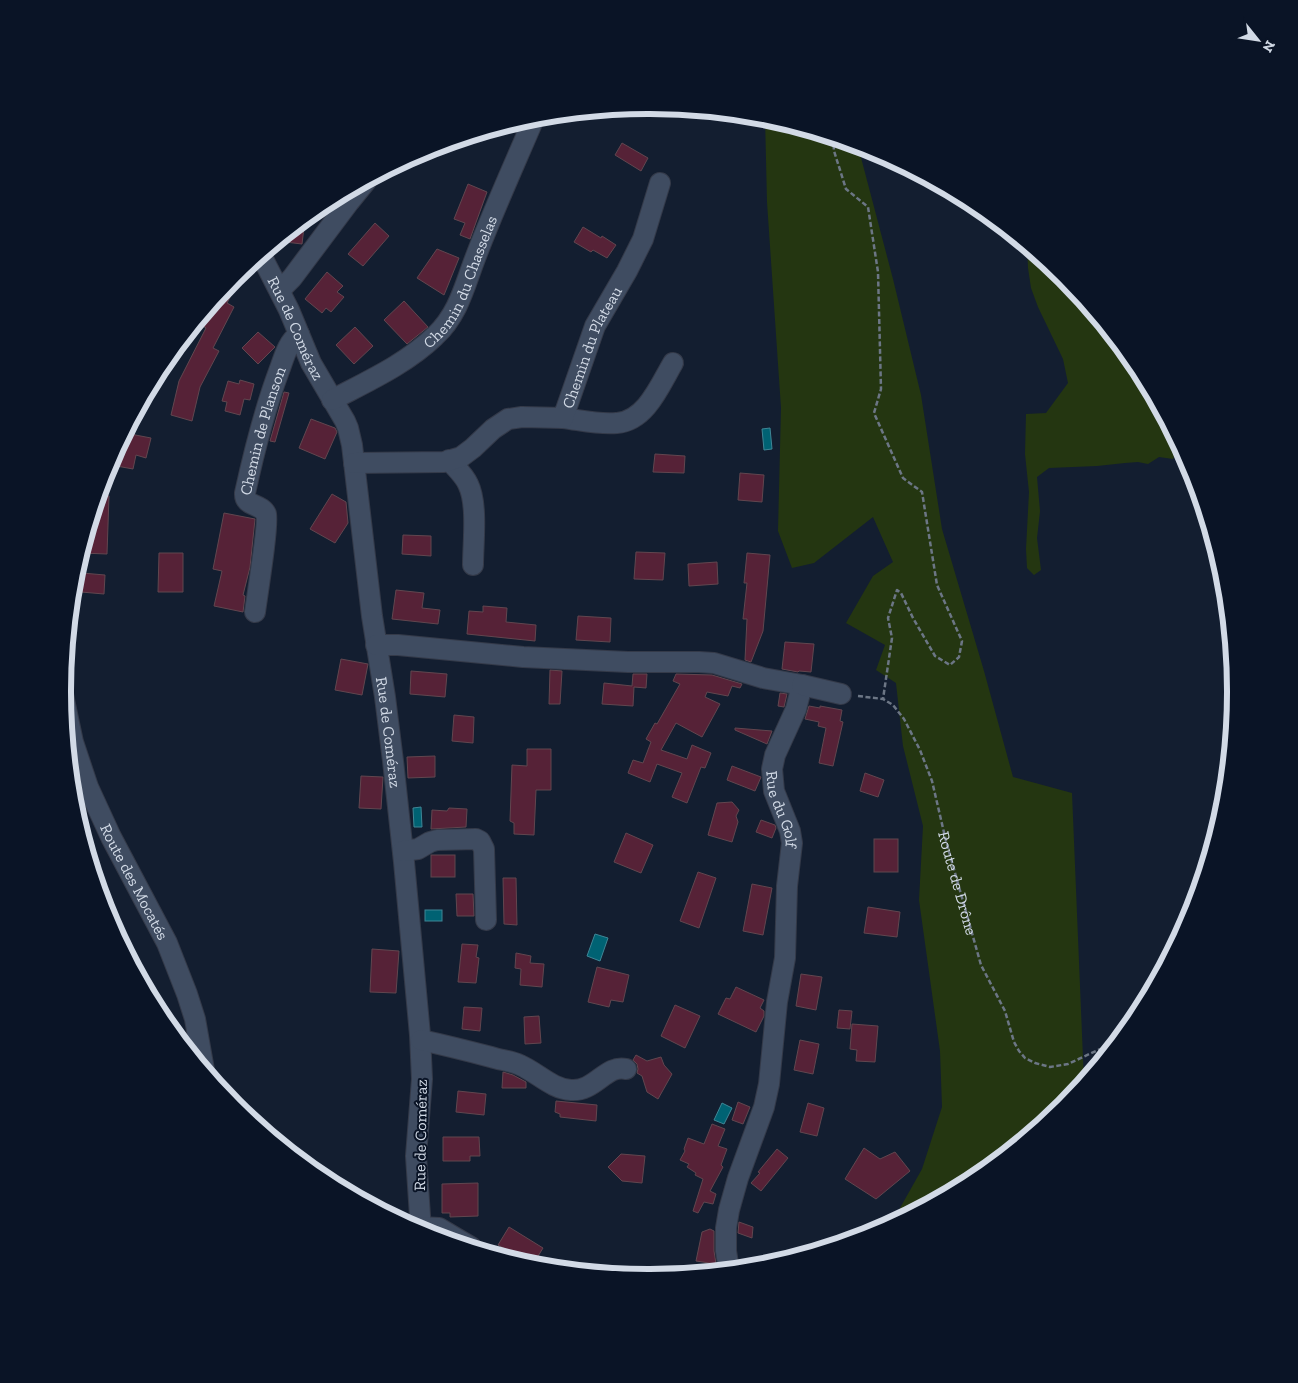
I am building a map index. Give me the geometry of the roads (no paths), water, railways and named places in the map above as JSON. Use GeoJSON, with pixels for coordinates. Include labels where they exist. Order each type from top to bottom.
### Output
{"type":"FeatureCollection","features":[{"type":"Feature","properties":{"kind":"street","name":"Chemin du Chasselas"},"geometry":{"type":"LineString","coordinates":[[332,400],[413,355],[437,335],[451,317],[460,302],[476,256],[531,126]]}},
{"type":"Feature","properties":{"kind":"street","name":"Chemin du Plateau"},"geometry":{"type":"LineString","coordinates":[[354,463],[444,462],[461,457],[493,429],[508,419],[522,417],[563,418],[595,326],[643,239],[660,183]]}},
{"type":"Feature","properties":{"kind":"street"},"geometry":{"type":"LineString","coordinates":[[280,290],[292,278],[356,194]]}},
{"type":"Feature","properties":{"kind":"street","name":"Rue de Coméraz"},"geometry":{"type":"LineString","coordinates":[[264,261],[280,290],[311,363],[344,417],[348,428],[354,463],[403,851],[421,1040],[422,1079],[416,1156],[420,1221]]}},
{"type":"Feature","properties":{"kind":"street","name":"Chemin de Planson"},"geometry":{"type":"LineString","coordinates":[[255,612],[266,515],[263,510],[247,500],[245,493],[264,414],[289,345],[299,334]]}},
{"type":"Feature","properties":{"kind":"street"},"geometry":{"type":"LineString","coordinates":[[563,418],[607,423],[619,423],[633,419],[648,405],[673,363]]}},
{"type":"Feature","properties":{"kind":"street"},"geometry":{"type":"LineString","coordinates":[[449,460],[468,484],[471,493],[474,514],[473,565]]}},
{"type":"Feature","properties":{"kind":"street"},"geometry":{"type":"LineString","coordinates":[[376,645],[398,645],[523,657],[628,662],[714,663],[763,678],[841,694]]}},
{"type":"Feature","properties":{"kind":"street","name":"Rue du Golf"},"geometry":{"type":"LineString","coordinates":[[728,1263],[726,1228],[729,1210],[738,1178],[764,1108],[770,1084],[777,1002],[785,958],[787,886],[792,842],[790,831],[774,791],[772,769],[775,755],[796,709],[802,685]]}},
{"type":"Feature","properties":{"kind":"street","name":"Route des Mocatés"},"geometry":{"type":"LineString","coordinates":[[73,737],[88,788],[111,837],[167,943],[187,994],[201,1055]]}},
{"type":"Feature","properties":{"kind":"street"},"geometry":{"type":"LineString","coordinates":[[403,851],[418,849],[438,840],[480,841],[484,849],[486,920]]}},
{"type":"Feature","properties":{"kind":"street"},"geometry":{"type":"LineString","coordinates":[[421,1040],[520,1064],[563,1089],[582,1090],[616,1068],[626,1069]]}},
{"type":"Feature","properties":{"kind":"street"},"geometry":{"type":"LineString","coordinates":[[436,1228],[440,1228],[447,1233]]}},
{"type":"Feature","properties":{"kind":"water"},"geometry":{"type":"Polygon","coordinates":[[[770,428],[772,449],[764,450],[762,429],[770,428]]]}},
{"type":"Feature","properties":{"kind":"water"},"geometry":{"type":"Polygon","coordinates":[[[421,807],[422,827],[414,827],[413,808],[421,807]]]}},
{"type":"Feature","properties":{"kind":"water"},"geometry":{"type":"Polygon","coordinates":[[[425,910],[442,910],[442,921],[425,921],[425,910]]]}},
{"type":"Feature","properties":{"kind":"water"},"geometry":{"type":"Polygon","coordinates":[[[595,934],[608,938],[600,961],[587,956],[595,934]]]}},
{"type":"Feature","properties":{"kind":"water"},"geometry":{"type":"Polygon","coordinates":[[[722,1103],[732,1108],[724,1124],[714,1120],[722,1103]]]}}]}
